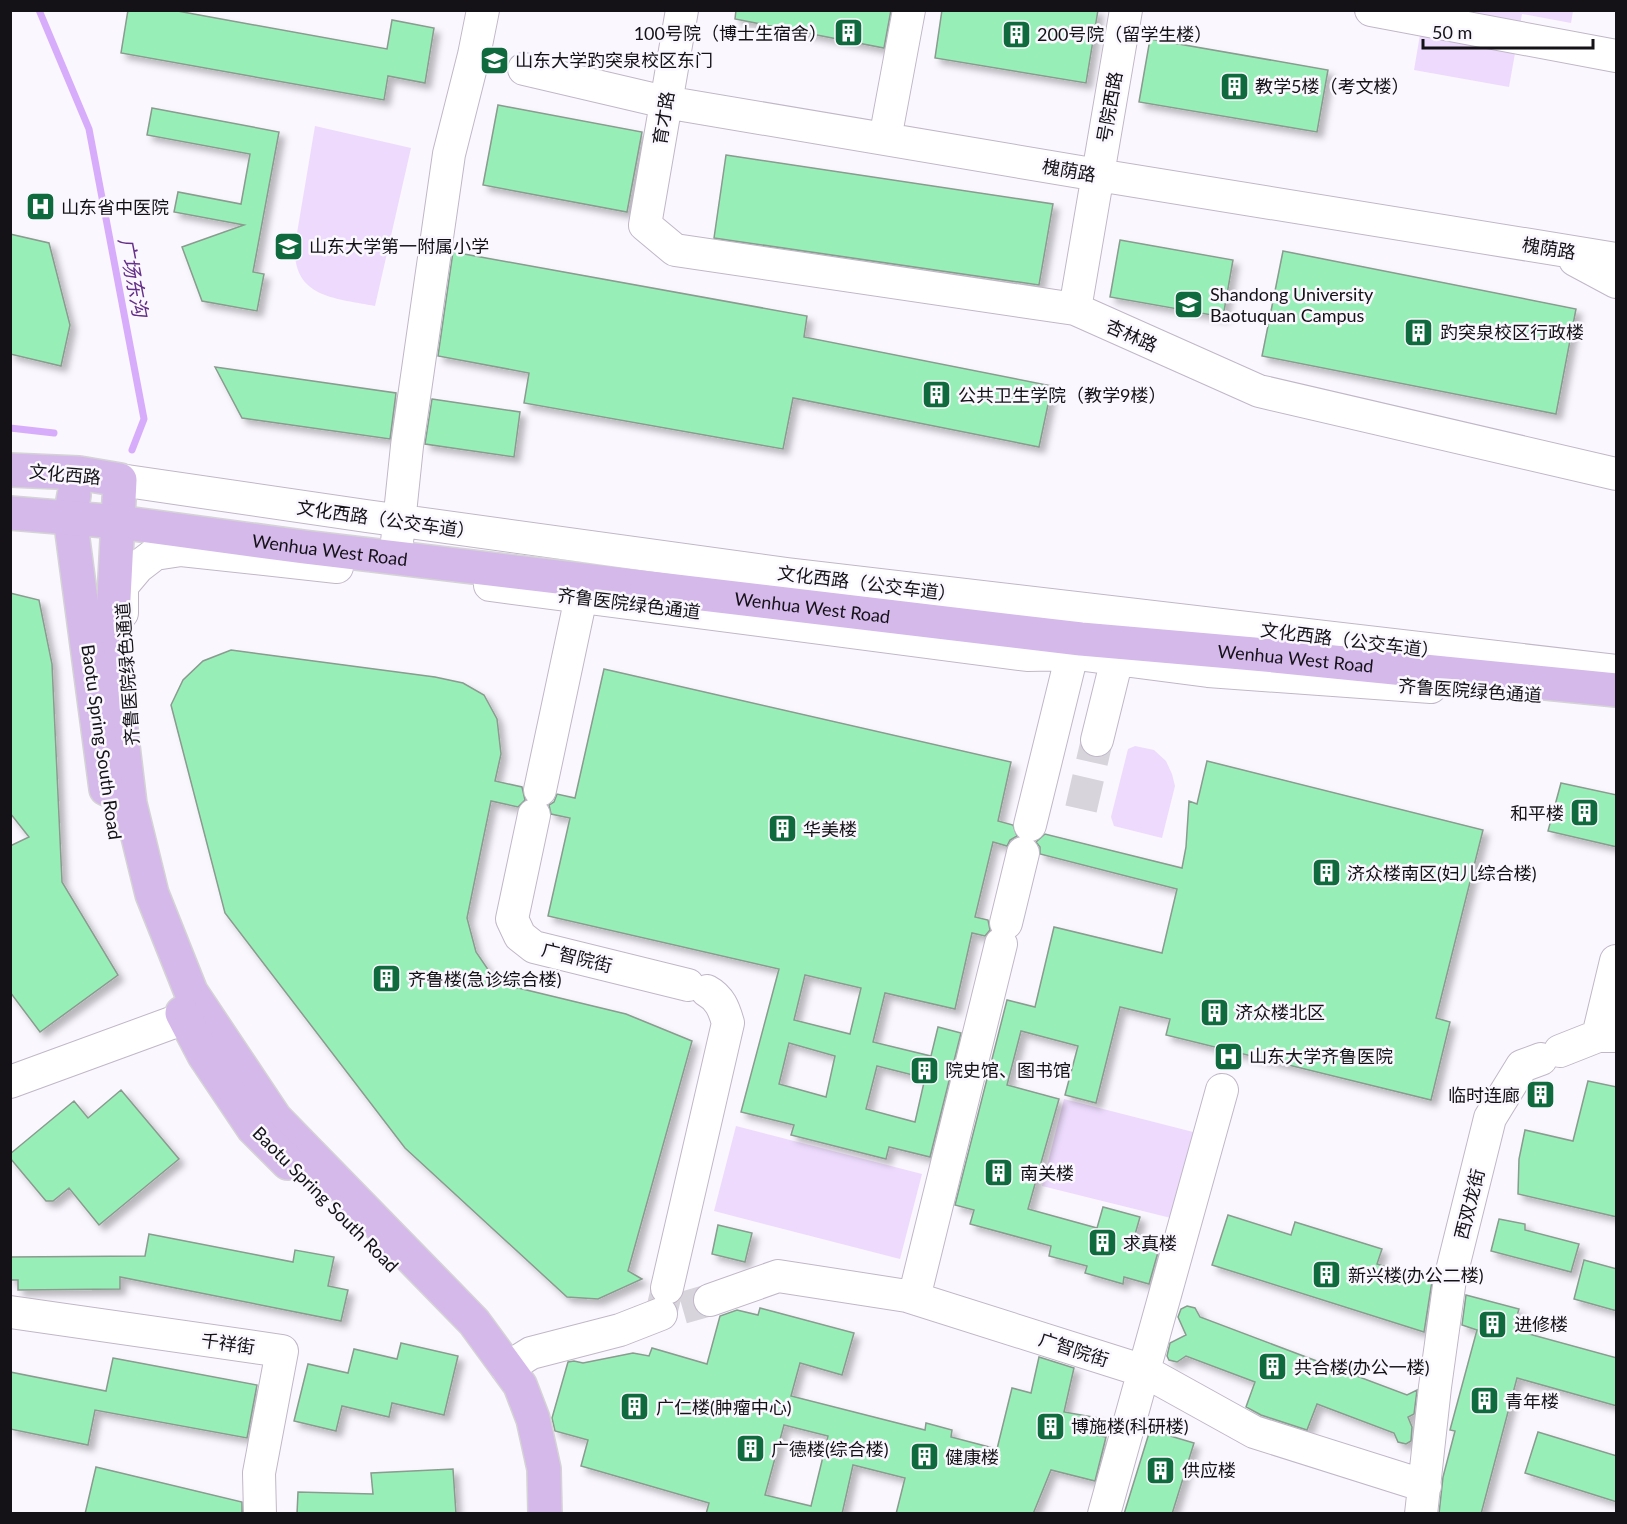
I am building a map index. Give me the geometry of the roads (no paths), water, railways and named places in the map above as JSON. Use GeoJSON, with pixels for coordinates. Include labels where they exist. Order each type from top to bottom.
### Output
{"type":"FeatureCollection","features":[{"type":"Feature","properties":{"kind":"main road","name":"文化西路"},"geometry":{"type":"LineString","coordinates":[[10,470],[79,473],[120,480]]}},
{"type":"Feature","properties":{"kind":"main road","name":"Baotu Spring South Road"},"geometry":{"type":"LineString","coordinates":[[79,473],[70,517],[105,783],[117,848],[162,976],[204,1055],[253,1128],[438,1310],[480,1357],[514,1407],[527,1468],[526,1514]]}},
{"type":"Feature","properties":{"kind":"main road","name":"Baotu Spring South Road"},"geometry":{"type":"LineString","coordinates":[[120,480],[113,618],[119,713],[130,804],[152,894],[191,992],[275,1118],[474,1322],[520,1385],[533,1419],[544,1469],[545,1514]]}},
{"type":"Feature","properties":{"kind":"main road","name":"Wenhua West Road"},"geometry":{"type":"LineString","coordinates":[[10,513],[118,522],[395,558],[1081,639],[1617,690]]}},
{"type":"Feature","properties":{"kind":"street"},"geometry":{"type":"LineString","coordinates":[[395,558],[407,446],[449,154],[483,10]]}},
{"type":"Feature","properties":{"kind":"street","name":"育才路"},"geometry":{"type":"LineString","coordinates":[[645,225],[682,10]]}},
{"type":"Feature","properties":{"kind":"street"},"geometry":{"type":"LineString","coordinates":[[885,139],[909,10]]}},
{"type":"Feature","properties":{"kind":"street","name":"号院西路"},"geometry":{"type":"LineString","coordinates":[[1075,309],[1126,10]]}},
{"type":"Feature","properties":{"kind":"street"},"geometry":{"type":"LineString","coordinates":[[1371,10],[1617,56]]}},
{"type":"Feature","properties":{"kind":"street","name":"槐荫路"},"geometry":{"type":"LineString","coordinates":[[524,69],[665,102],[1617,259]]}},
{"type":"Feature","properties":{"kind":"street","name":"杏林路"},"geometry":{"type":"LineString","coordinates":[[645,225],[675,250],[1075,309],[1259,391],[1617,474]]}},
{"type":"Feature","properties":{"kind":"street"},"geometry":{"type":"LineString","coordinates":[[1556,249],[1617,282]]}},
{"type":"Feature","properties":{"kind":"street","name":"文化西路（公交车道）"},"geometry":{"type":"LineString","coordinates":[[120,480],[400,511],[787,574],[1617,671]]}},
{"type":"Feature","properties":{"kind":"street","name":"齐鲁医院绿色通道"},"geometry":{"type":"LineString","coordinates":[[147,873],[129,729],[122,634],[122,586],[138,567],[155,554],[181,550],[581,597],[1027,655],[1072,654],[1208,670],[1617,701]]}},
{"type":"Feature","properties":{"kind":"street","name":"广智院街"},"geometry":{"type":"LineString","coordinates":[[507,1368],[531,1353],[620,1330],[664,1301],[728,1023],[725,1010],[716,996],[697,988],[534,947],[520,936],[513,919],[581,597]]}},
{"type":"Feature","properties":{"kind":"street"},"geometry":{"type":"LineString","coordinates":[[914,1298],[1072,654]]}},
{"type":"Feature","properties":{"kind":"street"},"geometry":{"type":"LineString","coordinates":[[1097,740],[1117,660]]}},
{"type":"Feature","properties":{"kind":"street","name":"西双龙街"},"geometry":{"type":"LineString","coordinates":[[1423,1500],[1450,1279],[1490,1118],[1522,1066],[1607,1036],[1617,961]]}},
{"type":"Feature","properties":{"kind":"street"},"geometry":{"type":"LineString","coordinates":[[10,1082],[184,1018]]}},
{"type":"Feature","properties":{"kind":"street"},"geometry":{"type":"LineString","coordinates":[[1104,1514],[1222,1090]]}},
{"type":"Feature","properties":{"kind":"street","name":"广智院街"},"geometry":{"type":"LineString","coordinates":[[710,1300],[778,1276],[914,1298],[1144,1371],[1254,1432],[1423,1500]]}},
{"type":"Feature","properties":{"kind":"street","name":"千祥街"},"geometry":{"type":"LineString","coordinates":[[10,1312],[282,1351],[259,1473],[260,1514]]}},
{"type":"Feature","properties":{"kind":"waterway","name":"广场东沟"},"geometry":{"type":"LineString","coordinates":[[39,10],[89,129],[144,419],[132,450]]}},
{"type":"Feature","properties":{"kind":"waterway"},"geometry":{"type":"LineString","coordinates":[[10,428],[54,433]]}},
{"type":"Feature","properties":{"kind":"tunnel"},"geometry":{"type":"LineString","coordinates":[[1081,809],[1097,740]]}},
{"type":"Feature","properties":{"kind":"tunnel"},"geometry":{"type":"LineString","coordinates":[[667,1289],[661,1314],[710,1300]]}},
{"type":"Feature","properties":{"kind":"place","name":"100号院（博士生宿舍）"},"geometry":{"type":"Point","coordinates":[848,33]}},
{"type":"Feature","properties":{"kind":"place","name":"200号院（留学生楼）"},"geometry":{"type":"Point","coordinates":[1016,34]}},
{"type":"Feature","properties":{"kind":"place","name":"山东大学趵突泉校区东门"},"geometry":{"type":"Point","coordinates":[494,60]}},
{"type":"Feature","properties":{"kind":"place","name":"教学5楼（考文楼）"},"geometry":{"type":"Point","coordinates":[1234,86]}},
{"type":"Feature","properties":{"kind":"place","name":"山东省中医院"},"geometry":{"type":"Point","coordinates":[40,207]}},
{"type":"Feature","properties":{"kind":"place","name":"山东大学第一附属小学"},"geometry":{"type":"Point","coordinates":[288,246]}},
{"type":"Feature","properties":{"kind":"place","name":"Shandong University Baotuquan Campus"},"geometry":{"type":"Point","coordinates":[1189,304]}},
{"type":"Feature","properties":{"kind":"place","name":"趵突泉校区行政楼"},"geometry":{"type":"Point","coordinates":[1419,332]}},
{"type":"Feature","properties":{"kind":"place","name":"公共卫生学院（教学9楼）"},"geometry":{"type":"Point","coordinates":[937,395]}},
{"type":"Feature","properties":{"kind":"place","name":"和平楼"},"geometry":{"type":"Point","coordinates":[1585,813]}},
{"type":"Feature","properties":{"kind":"place","name":"华美楼"},"geometry":{"type":"Point","coordinates":[782,829]}},
{"type":"Feature","properties":{"kind":"place","name":"济众楼南区(妇儿综合楼)"},"geometry":{"type":"Point","coordinates":[1326,873]}},
{"type":"Feature","properties":{"kind":"place","name":"齐鲁楼(急诊综合楼)"},"geometry":{"type":"Point","coordinates":[387,979]}},
{"type":"Feature","properties":{"kind":"place","name":"济众楼北区"},"geometry":{"type":"Point","coordinates":[1214,1012]}},
{"type":"Feature","properties":{"kind":"place","name":"山东大学齐鲁医院"},"geometry":{"type":"Point","coordinates":[1228,1056]}},
{"type":"Feature","properties":{"kind":"place","name":"院史馆、图书馆"},"geometry":{"type":"Point","coordinates":[924,1070]}},
{"type":"Feature","properties":{"kind":"place","name":"临时连廊"},"geometry":{"type":"Point","coordinates":[1541,1095]}},
{"type":"Feature","properties":{"kind":"place","name":"南关楼"},"geometry":{"type":"Point","coordinates":[999,1173]}},
{"type":"Feature","properties":{"kind":"place","name":"求真楼"},"geometry":{"type":"Point","coordinates":[1102,1243]}},
{"type":"Feature","properties":{"kind":"place","name":"新兴楼(办公二楼)"},"geometry":{"type":"Point","coordinates":[1327,1275]}},
{"type":"Feature","properties":{"kind":"place","name":"进修楼"},"geometry":{"type":"Point","coordinates":[1493,1324]}},
{"type":"Feature","properties":{"kind":"place","name":"共合楼(办公一楼)"},"geometry":{"type":"Point","coordinates":[1273,1367]}},
{"type":"Feature","properties":{"kind":"place","name":"青年楼"},"geometry":{"type":"Point","coordinates":[1484,1401]}},
{"type":"Feature","properties":{"kind":"place","name":"广仁楼(肿瘤中心)"},"geometry":{"type":"Point","coordinates":[635,1407]}},
{"type":"Feature","properties":{"kind":"place","name":"博施楼(科研楼)"},"geometry":{"type":"Point","coordinates":[1050,1426]}},
{"type":"Feature","properties":{"kind":"place","name":"广德楼(综合楼)"},"geometry":{"type":"Point","coordinates":[750,1449]}},
{"type":"Feature","properties":{"kind":"place","name":"健康楼"},"geometry":{"type":"Point","coordinates":[924,1457]}},
{"type":"Feature","properties":{"kind":"place","name":"供应楼"},"geometry":{"type":"Point","coordinates":[1161,1470]}}]}
